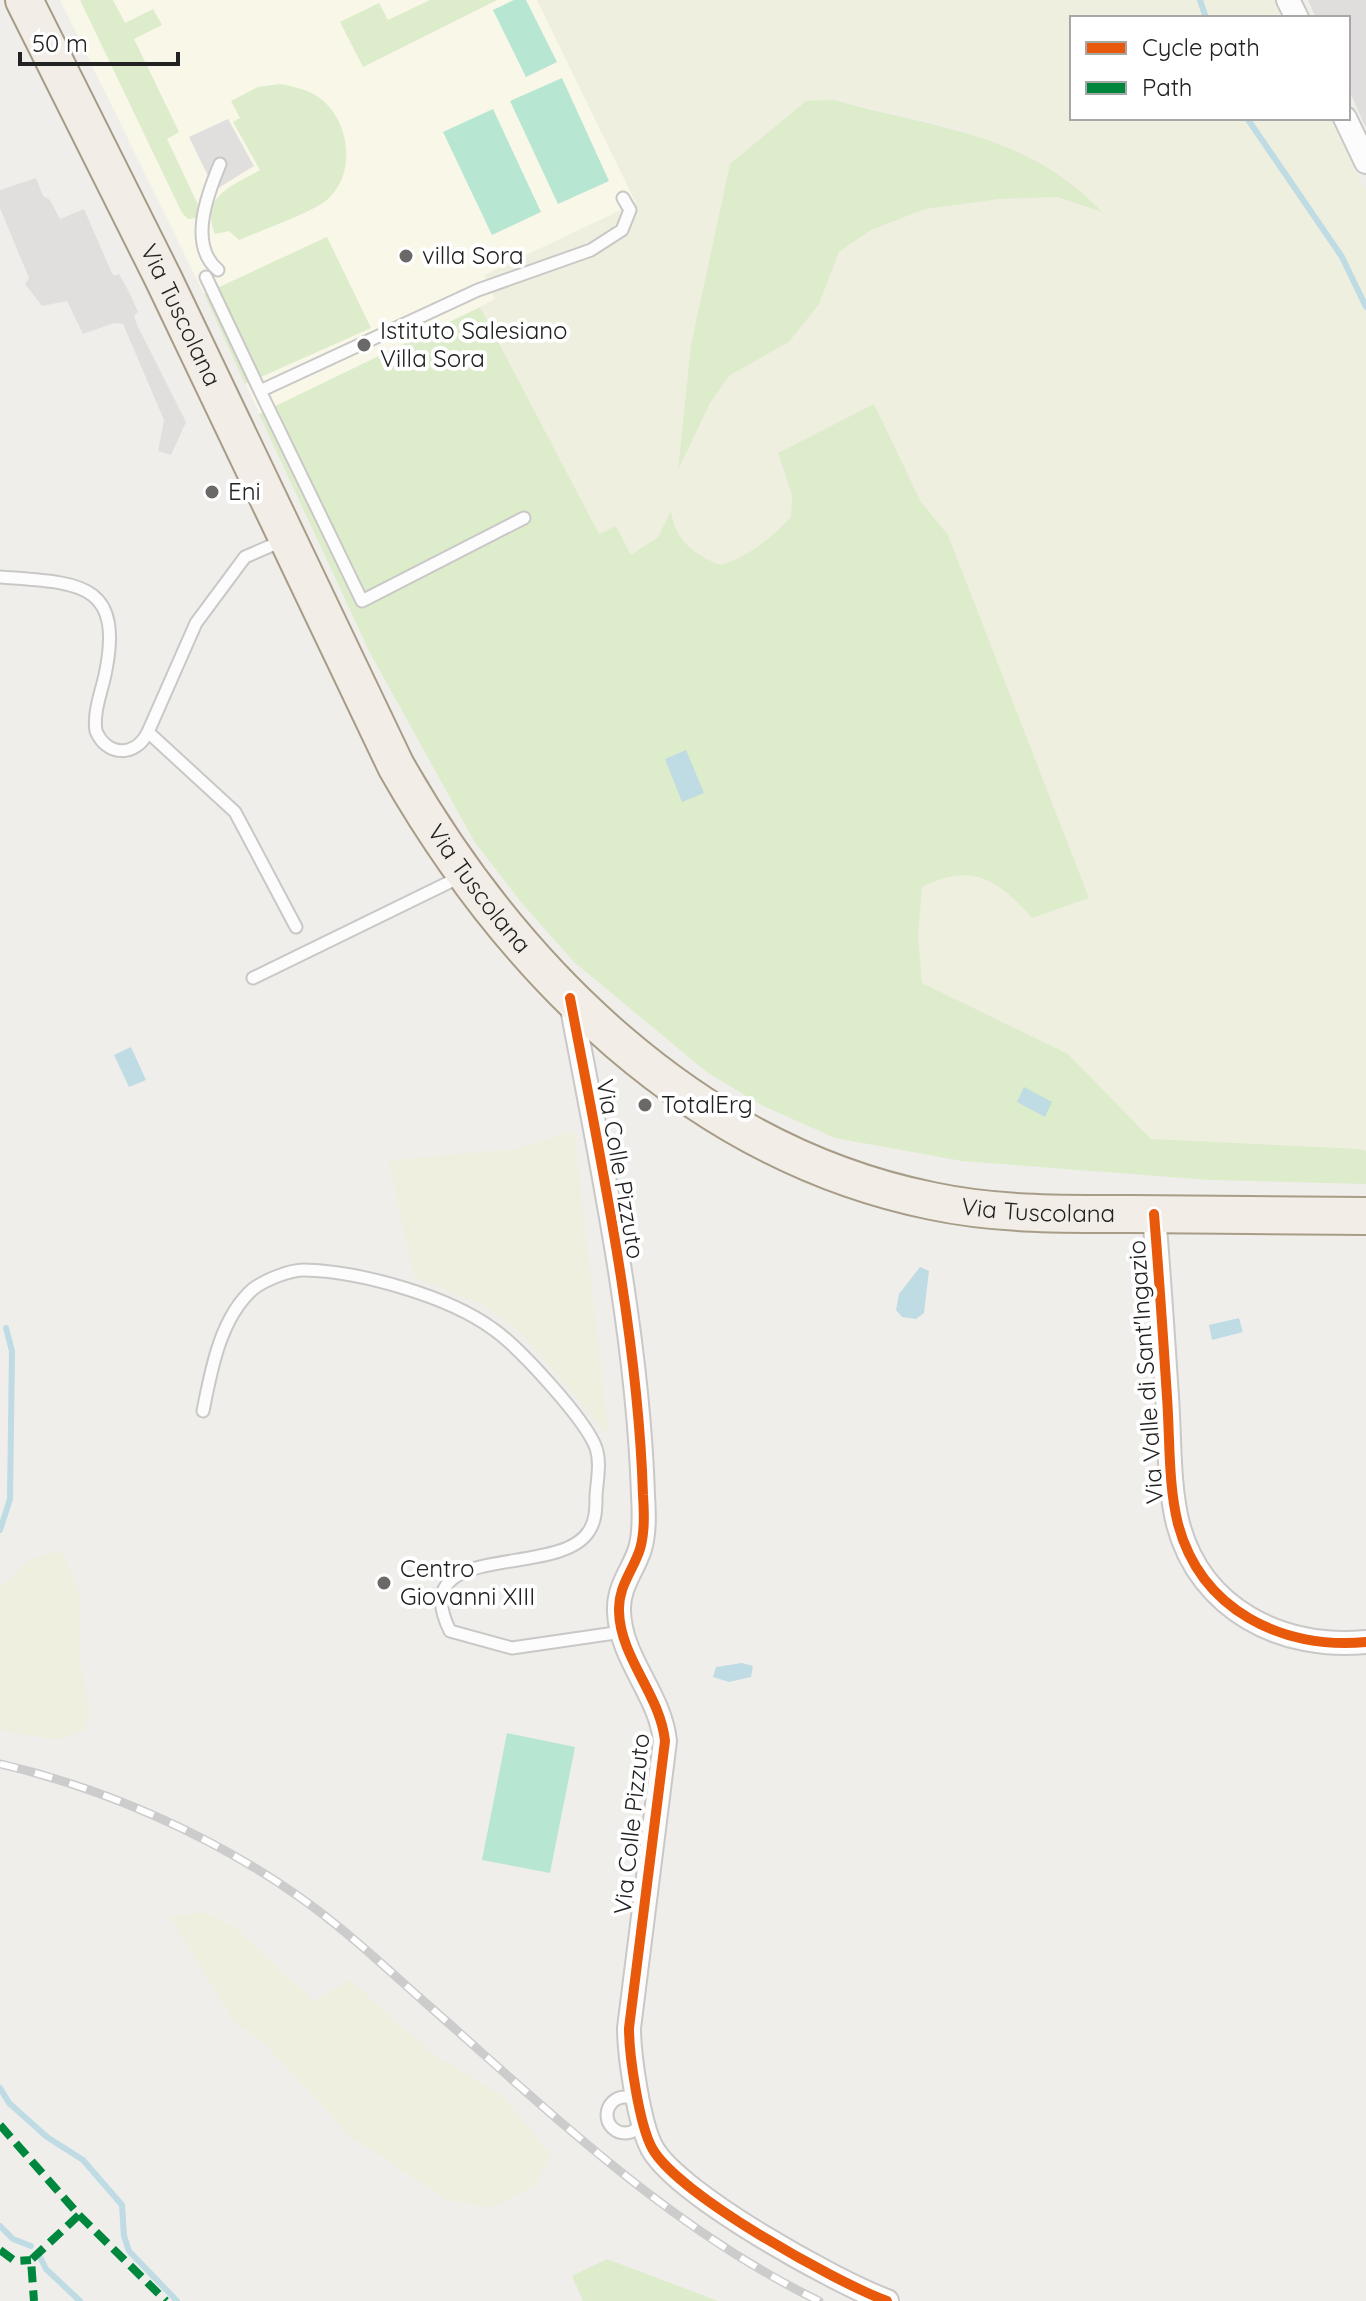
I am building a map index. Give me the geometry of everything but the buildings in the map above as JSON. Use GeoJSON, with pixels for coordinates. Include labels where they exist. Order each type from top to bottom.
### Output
{"type":"FeatureCollection","features":[{"type":"Feature","properties":{"kind":"main road","name":"Via Tuscolana"},"geometry":{"type":"LineString","coordinates":[[24,0],[258,498],[287,539],[390,753],[466,874],[520,944],[611,1042],[698,1111],[829,1171],[933,1202],[1017,1213],[1366,1216]]}},
{"type":"Feature","properties":{"kind":"street"},"geometry":{"type":"LineString","coordinates":[[1346,120],[1366,162]]}},
{"type":"Feature","properties":{"kind":"street","name":"Via Colle Pizzuto"},"geometry":{"type":"LineString","coordinates":[[570,998],[607,1201],[632,1368],[642,1477],[643,1534],[621,1590],[622,1632],[662,1719],[665,1741],[629,2028],[629,2050],[642,2110],[656,2154],[697,2190],[815,2268],[887,2301]]}},
{"type":"Feature","properties":{"kind":"street","name":"Via Valle di Sant'Ingazio"},"geometry":{"type":"LineString","coordinates":[[1154,1214],[1175,1506],[1190,1558],[1224,1601],[1260,1625],[1310,1641],[1366,1642]]}},
{"type":"Feature","properties":{"kind":"lane"},"geometry":{"type":"LineString","coordinates":[[218,270],[202,249],[202,233],[209,195],[220,164]]}},
{"type":"Feature","properties":{"kind":"lane"},"geometry":{"type":"LineString","coordinates":[[260,391],[478,290],[591,250],[622,230],[630,210],[623,198]]}},
{"type":"Feature","properties":{"kind":"lane"},"geometry":{"type":"LineString","coordinates":[[206,277],[362,601],[524,518]]}},
{"type":"Feature","properties":{"kind":"lane"},"geometry":{"type":"LineString","coordinates":[[0,577],[76,585],[92,594],[104,608],[111,634],[96,731],[105,746],[122,751],[138,746],[148,732],[196,623],[245,557],[287,539]]}},
{"type":"Feature","properties":{"kind":"lane"},"geometry":{"type":"LineString","coordinates":[[148,732],[235,812],[296,927]]}},
{"type":"Feature","properties":{"kind":"lane"},"geometry":{"type":"LineString","coordinates":[[253,978],[466,874]]}},
{"type":"Feature","properties":{"kind":"lane"},"geometry":{"type":"LineString","coordinates":[[203,1411],[221,1341],[238,1308],[253,1289],[274,1278],[300,1270],[349,1275],[426,1297],[464,1313],[493,1329],[526,1360],[588,1432],[599,1462],[595,1512],[589,1532],[578,1541],[540,1556],[451,1578],[440,1592],[440,1611],[450,1631],[512,1648],[622,1632]]}},
{"type":"Feature","properties":{"kind":"shaded area","name":"Istituto Salesiano Villa Sora"},"geometry":{"type":"Polygon","coordinates":[[[60,0],[537,0],[636,203],[485,275],[496,299],[481,306],[581,499],[369,651],[204,294],[60,0]]]}},
{"type":"Feature","properties":{"kind":"shaded area"},"geometry":{"type":"Polygon","coordinates":[[[1308,0],[1366,0],[1366,128],[1350,92],[1350,16],[1315,16],[1308,0]]]}},
{"type":"Feature","properties":{"kind":"shaded area"},"geometry":{"type":"Polygon","coordinates":[[[228,119],[254,166],[215,190],[189,137],[228,119]]]}},
{"type":"Feature","properties":{"kind":"shaded area"},"geometry":{"type":"Polygon","coordinates":[[[36,178],[43,196],[50,200],[60,219],[84,209],[111,271],[114,276],[119,274],[129,292],[138,312],[134,316],[137,325],[186,422],[171,455],[158,451],[164,420],[123,324],[114,323],[83,334],[67,301],[42,306],[25,284],[29,278],[0,208],[0,190],[36,178]]]}},
{"type":"Feature","properties":{"kind":"green space"},"geometry":{"type":"Polygon","coordinates":[[[80,0],[113,0],[125,23],[153,9],[162,25],[134,39],[179,132],[167,139],[200,209],[197,218],[188,219],[182,213],[80,0]]]}},
{"type":"Feature","properties":{"kind":"green space"},"geometry":{"type":"Polygon","coordinates":[[[430,0],[497,0],[363,67],[340,22],[379,3],[388,20],[430,0]]]}},
{"type":"Feature","properties":{"kind":"green space"},"geometry":{"type":"Polygon","coordinates":[[[514,0],[526,0],[557,62],[526,77],[493,10],[514,0]]]}},
{"type":"Feature","properties":{"kind":"green space"},"geometry":{"type":"Polygon","coordinates":[[[537,0],[1274,0],[1281,16],[1070,16],[1070,120],[1332,120],[1366,191],[1366,1151],[1151,1139],[1068,1054],[922,983],[918,935],[922,887],[946,874],[983,876],[1011,894],[1032,918],[1088,898],[948,535],[921,502],[874,405],[779,465],[792,496],[791,517],[767,542],[738,559],[720,565],[703,558],[685,544],[673,528],[670,512],[658,537],[630,555],[599,535],[480,307],[495,299],[484,275],[636,203],[537,0]],[[834,100],[788,115],[776,126],[679,467],[710,403],[730,374],[789,342],[819,304],[839,252],[871,230],[925,209],[999,199],[1057,197],[1100,212],[960,129],[834,100]]]}},
{"type":"Feature","properties":{"kind":"green space"},"geometry":{"type":"Polygon","coordinates":[[[562,78],[609,181],[558,204],[510,101],[562,78]]]}},
{"type":"Feature","properties":{"kind":"green space"},"geometry":{"type":"Polygon","coordinates":[[[280,84],[301,89],[321,99],[338,121],[346,147],[346,161],[338,187],[329,198],[300,215],[239,240],[229,231],[215,234],[211,210],[215,201],[230,187],[260,170],[233,122],[240,118],[231,101],[258,87],[280,84]]]}},
{"type":"Feature","properties":{"kind":"green space"},"geometry":{"type":"Polygon","coordinates":[[[834,100],[977,136],[1010,149],[1073,185],[1102,212],[1057,197],[999,199],[925,209],[871,230],[839,252],[819,304],[789,342],[730,375],[710,403],[678,470],[691,345],[730,164],[806,101],[834,100]]]}},
{"type":"Feature","properties":{"kind":"green space"},"geometry":{"type":"Polygon","coordinates":[[[493,109],[541,212],[492,235],[443,132],[493,109]]]}},
{"type":"Feature","properties":{"kind":"green space"},"geometry":{"type":"Polygon","coordinates":[[[327,237],[371,328],[245,384],[204,294],[327,237]]]}},
{"type":"Feature","properties":{"kind":"green space"},"geometry":{"type":"Polygon","coordinates":[[[480,307],[599,534],[616,526],[631,555],[658,537],[671,511],[681,538],[710,561],[720,565],[750,552],[791,517],[792,496],[778,453],[874,404],[921,502],[948,535],[1089,898],[1032,918],[1008,893],[983,878],[956,876],[922,887],[918,935],[922,983],[1068,1054],[1151,1139],[1358,1149],[1366,1151],[1366,1184],[1210,1180],[962,1161],[835,1138],[763,1106],[708,1073],[574,962],[520,901],[474,841],[369,651],[259,414],[480,307]]]}},
{"type":"Feature","properties":{"kind":"green space"},"geometry":{"type":"Polygon","coordinates":[[[574,1131],[609,1436],[520,1332],[485,1306],[414,1277],[388,1160],[515,1149],[574,1131]]]}},
{"type":"Feature","properties":{"kind":"green space"},"geometry":{"type":"Polygon","coordinates":[[[62,1551],[81,1596],[80,1662],[90,1713],[83,1732],[57,1740],[0,1730],[0,1588],[31,1558],[62,1551]]]}},
{"type":"Feature","properties":{"kind":"green space"},"geometry":{"type":"Polygon","coordinates":[[[507,1733],[575,1747],[550,1873],[482,1860],[507,1733]]]}},
{"type":"Feature","properties":{"kind":"green space"},"geometry":{"type":"Polygon","coordinates":[[[205,1912],[235,1927],[315,2002],[349,1979],[433,2054],[503,2096],[551,2155],[534,2187],[493,2208],[447,2200],[351,2137],[264,2043],[234,2022],[170,1917],[205,1912]]]}},
{"type":"Feature","properties":{"kind":"green space"},"geometry":{"type":"Polygon","coordinates":[[[607,2259],[718,2301],[583,2301],[572,2276],[607,2259]]]}},
{"type":"Feature","properties":{"kind":"water"},"geometry":{"type":"Polygon","coordinates":[[[686,750],[704,793],[682,802],[665,759],[686,750]]]}},
{"type":"Feature","properties":{"kind":"water"},"geometry":{"type":"Polygon","coordinates":[[[131,1047],[146,1080],[129,1087],[114,1055],[131,1047]]]}},
{"type":"Feature","properties":{"kind":"water"},"geometry":{"type":"Polygon","coordinates":[[[1024,1087],[1052,1102],[1045,1117],[1017,1102],[1024,1087]]]}},
{"type":"Feature","properties":{"kind":"water"},"geometry":{"type":"Polygon","coordinates":[[[920,1267],[929,1271],[924,1313],[916,1319],[902,1317],[896,1310],[899,1294],[920,1267]]]}},
{"type":"Feature","properties":{"kind":"water"},"geometry":{"type":"Polygon","coordinates":[[[1239,1318],[1243,1332],[1212,1340],[1209,1325],[1239,1318]]]}},
{"type":"Feature","properties":{"kind":"water"},"geometry":{"type":"Polygon","coordinates":[[[742,1663],[753,1666],[751,1677],[729,1682],[713,1677],[716,1667],[742,1663]]]}},
{"type":"Feature","properties":{"kind":"waterway"},"geometry":{"type":"LineString","coordinates":[[1200,0],[1205,16]]}},
{"type":"Feature","properties":{"kind":"waterway"},"geometry":{"type":"LineString","coordinates":[[1248,120],[1342,257],[1366,307]]}},
{"type":"Feature","properties":{"kind":"waterway"},"geometry":{"type":"LineString","coordinates":[[0,1530],[10,1499],[12,1351],[6,1328]]}},
{"type":"Feature","properties":{"kind":"waterway"},"geometry":{"type":"LineString","coordinates":[[0,2088],[9,2103],[47,2137],[83,2160],[122,2205],[124,2236],[129,2251],[177,2301]]}},
{"type":"Feature","properties":{"kind":"waterway"},"geometry":{"type":"LineString","coordinates":[[0,2226],[13,2239],[31,2246]]}},
{"type":"Feature","properties":{"kind":"waterway"},"geometry":{"type":"LineString","coordinates":[[40,2257],[46,2269],[80,2301]]}},
{"type":"Feature","properties":{"kind":"railway"},"geometry":{"type":"LineString","coordinates":[[0,1764],[117,1800],[193,1834],[264,1874],[315,1908],[348,1935],[567,2127],[663,2204],[713,2240],[819,2301]]}},
{"type":"Feature","properties":{"kind":"marked path"},"geometry":{"type":"LineString","coordinates":[[0,2125],[79,2215],[31,2260],[34,2301]]}},
{"type":"Feature","properties":{"kind":"marked path"},"geometry":{"type":"LineString","coordinates":[[79,2215],[166,2301]]}},
{"type":"Feature","properties":{"kind":"marked path"},"geometry":{"type":"LineString","coordinates":[[0,2250],[15,2261],[31,2260]]}},
{"type":"Feature","properties":{"kind":"cycle path"},"geometry":{"type":"LineString","coordinates":[[570,998],[616,1245],[640,1434],[643,1529],[640,1549],[619,1602],[621,1628],[656,1707],[665,1741],[629,2028],[639,2107],[652,2148],[667,2167],[692,2189],[759,2235],[832,2276],[887,2301]]}},
{"type":"Feature","properties":{"kind":"cycle path"},"geometry":{"type":"LineString","coordinates":[[1154,1214],[1172,1493],[1178,1524],[1189,1554],[1205,1580],[1225,1601],[1249,1618],[1276,1631],[1304,1639],[1335,1643],[1366,1642]]}},
{"type":"Feature","properties":{"kind":"place","name":"villa Sora"},"geometry":{"type":"Point","coordinates":[406,256]}},
{"type":"Feature","properties":{"kind":"place","name":"Istituto Salesiano Villa Sora"},"geometry":{"type":"Point","coordinates":[364,345]}},
{"type":"Feature","properties":{"kind":"place","name":"Eni"},"geometry":{"type":"Point","coordinates":[212,492]}},
{"type":"Feature","properties":{"kind":"place","name":"TotalErg"},"geometry":{"type":"Point","coordinates":[645,1105]}},
{"type":"Feature","properties":{"kind":"place","name":"Centro Giovanni XIII"},"geometry":{"type":"Point","coordinates":[384,1583]}}]}
